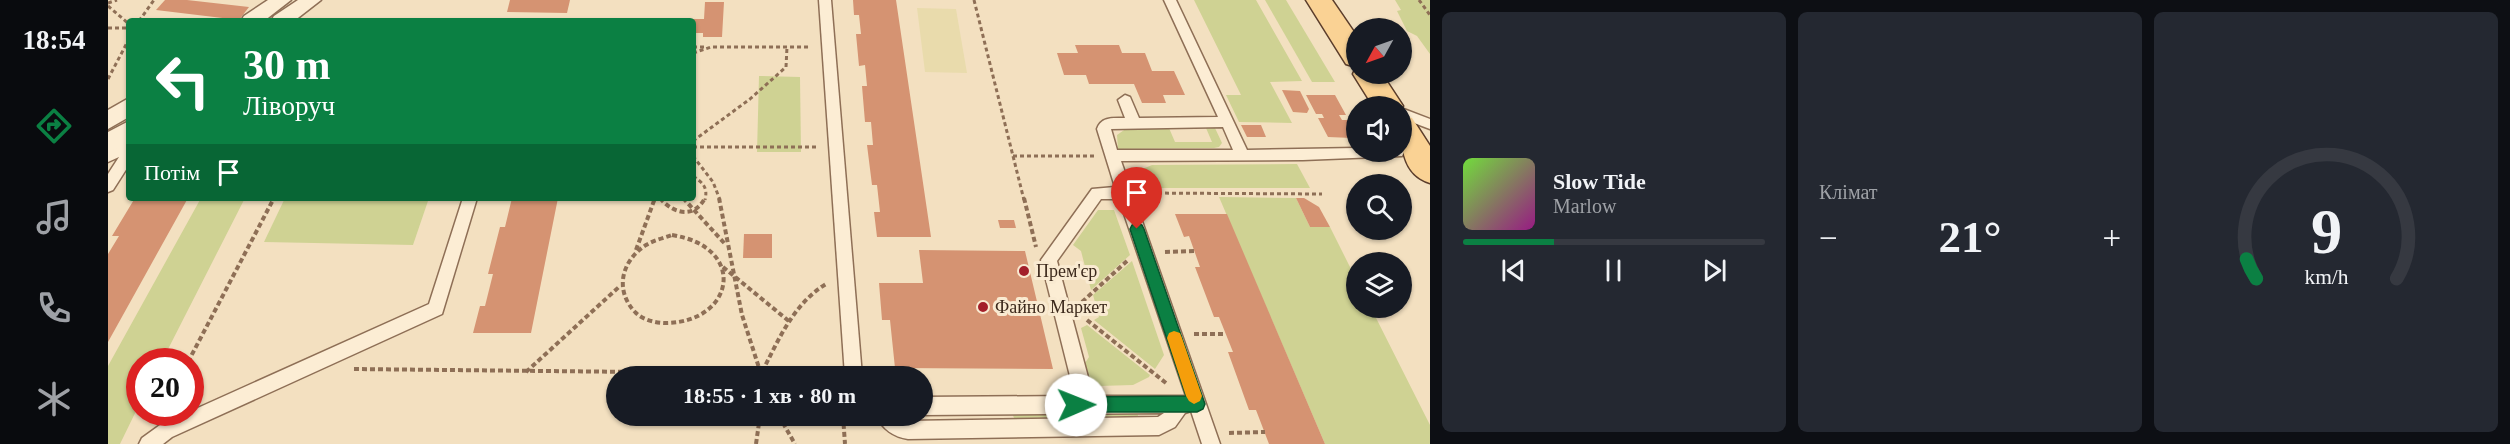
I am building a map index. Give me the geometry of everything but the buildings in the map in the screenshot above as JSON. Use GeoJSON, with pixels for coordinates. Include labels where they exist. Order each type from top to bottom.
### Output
{"type":"FeatureCollection","features":[{"type":"Feature","properties":{"kind":"main road"},"geometry":{"type":"LineString","coordinates":[[1319,0],[1346,42]]}},
{"type":"Feature","properties":{"kind":"street"},"geometry":{"type":"LineString","coordinates":[[255,18],[281,0]]}},
{"type":"Feature","properties":{"kind":"street"},"geometry":{"type":"LineString","coordinates":[[285,18],[311,0]]}},
{"type":"Feature","properties":{"kind":"street"},"geometry":{"type":"LineString","coordinates":[[108,121],[126,108]]}},
{"type":"Feature","properties":{"kind":"street"},"geometry":{"type":"LineString","coordinates":[[108,144],[126,131]]}},
{"type":"Feature","properties":{"kind":"lane"},"geometry":{"type":"LineString","coordinates":[[825,0],[852,366]]}},
{"type":"Feature","properties":{"kind":"lane"},"geometry":{"type":"LineString","coordinates":[[1170,0],[1243,156]]}},
{"type":"Feature","properties":{"kind":"lane"},"geometry":{"type":"LineString","coordinates":[[1125,100],[1134,122]]}},
{"type":"Feature","properties":{"kind":"lane"},"geometry":{"type":"LineString","coordinates":[[1215,439],[1190,404],[1150,249],[1125,193],[1105,134],[1105,125],[1134,122],[1227,122]]}},
{"type":"Feature","properties":{"kind":"lane"},"geometry":{"type":"LineString","coordinates":[[108,157],[126,145]]}},
{"type":"Feature","properties":{"kind":"lane"},"geometry":{"type":"LineString","coordinates":[[1112,156],[1243,156],[1413,146]]}},
{"type":"Feature","properties":{"kind":"lane"},"geometry":{"type":"LineString","coordinates":[[108,186],[126,158]]}},
{"type":"Feature","properties":{"kind":"lane"},"geometry":{"type":"LineString","coordinates":[[1086,404],[1068,309],[1049,260],[1097,193],[1125,193]]}},
{"type":"Feature","properties":{"kind":"lane"},"geometry":{"type":"LineString","coordinates":[[148,444],[166,431],[436,309],[469,201]]}},
{"type":"Feature","properties":{"kind":"lane"},"geometry":{"type":"LineString","coordinates":[[933,406],[1190,404]]}},
{"type":"Feature","properties":{"kind":"lane"},"geometry":{"type":"LineString","coordinates":[[897,426],[908,430],[1159,426],[1190,404]]}},
{"type":"Feature","properties":{"kind":"path"},"geometry":{"type":"LineString","coordinates":[[117,0],[108,5],[126,23]]}},
{"type":"Feature","properties":{"kind":"path"},"geometry":{"type":"LineString","coordinates":[[142,18],[154,0]]}},
{"type":"Feature","properties":{"kind":"path"},"geometry":{"type":"LineString","coordinates":[[974,0],[1037,252],[1049,260]]}},
{"type":"Feature","properties":{"kind":"path"},"geometry":{"type":"LineString","coordinates":[[1419,0],[1430,15]]}},
{"type":"Feature","properties":{"kind":"path"},"geometry":{"type":"LineString","coordinates":[[108,28],[126,26]]}},
{"type":"Feature","properties":{"kind":"path"},"geometry":{"type":"LineString","coordinates":[[108,79],[126,45]]}},
{"type":"Feature","properties":{"kind":"path"},"geometry":{"type":"LineString","coordinates":[[696,47],[828,47]]}},
{"type":"Feature","properties":{"kind":"path"},"geometry":{"type":"LineString","coordinates":[[696,52],[711,47]]}},
{"type":"Feature","properties":{"kind":"path"},"geometry":{"type":"LineString","coordinates":[[696,139],[750,99],[786,67],[787,47]]}},
{"type":"Feature","properties":{"kind":"path"},"geometry":{"type":"LineString","coordinates":[[696,147],[836,147]]}},
{"type":"Feature","properties":{"kind":"path"},"geometry":{"type":"LineString","coordinates":[[1013,156],[1112,156]]}},
{"type":"Feature","properties":{"kind":"path"},"geometry":{"type":"LineString","coordinates":[[696,160],[716,188],[742,315],[758,366]]}},
{"type":"Feature","properties":{"kind":"path"},"geometry":{"type":"LineString","coordinates":[[661,201],[671,211],[695,210],[706,199],[707,192],[705,185],[696,178]]}},
{"type":"Feature","properties":{"kind":"path"},"geometry":{"type":"LineString","coordinates":[[1125,193],[1322,194]]}},
{"type":"Feature","properties":{"kind":"path"},"geometry":{"type":"LineString","coordinates":[[195,348],[272,201]]}},
{"type":"Feature","properties":{"kind":"path"},"geometry":{"type":"LineString","coordinates":[[635,251],[659,238],[686,236],[699,240],[717,256],[722,267],[724,279],[721,291],[713,304],[701,315],[686,322],[670,325],[654,323],[639,317],[626,303],[621,285],[622,273],[635,251],[654,201]]}},
{"type":"Feature","properties":{"kind":"path"},"geometry":{"type":"LineString","coordinates":[[686,201],[727,246]]}},
{"type":"Feature","properties":{"kind":"path"},"geometry":{"type":"LineString","coordinates":[[1190,404],[1068,309],[1150,249],[1194,251]]}},
{"type":"Feature","properties":{"kind":"path"},"geometry":{"type":"LineString","coordinates":[[722,267],[733,273],[789,322]]}},
{"type":"Feature","properties":{"kind":"path"},"geometry":{"type":"LineString","coordinates":[[766,366],[789,322],[814,289],[846,275]]}},
{"type":"Feature","properties":{"kind":"path"},"geometry":{"type":"LineString","coordinates":[[526,372],[621,285]]}},
{"type":"Feature","properties":{"kind":"path"},"geometry":{"type":"LineString","coordinates":[[1186,334],[1226,334]]}},
{"type":"Feature","properties":{"kind":"path"},"geometry":{"type":"LineString","coordinates":[[308,368],[606,373]]}},
{"type":"Feature","properties":{"kind":"path"},"geometry":{"type":"LineString","coordinates":[[756,444],[759,426]]}},
{"type":"Feature","properties":{"kind":"path"},"geometry":{"type":"LineString","coordinates":[[785,426],[795,444]]}},
{"type":"Feature","properties":{"kind":"path"},"geometry":{"type":"LineString","coordinates":[[844,426],[845,444]]}},
{"type":"Feature","properties":{"kind":"path"},"geometry":{"type":"LineString","coordinates":[[1215,439],[1264,432]]}},
{"type":"Feature","properties":{"kind":"shaded area"},"geometry":{"type":"Polygon","coordinates":[[[917,8],[956,9],[967,73],[925,72],[917,8]]]}},
{"type":"Feature","properties":{"kind":"green space"},"geometry":{"type":"Polygon","coordinates":[[[1194,0],[1256,0],[1302,81],[1270,82],[1292,123],[1239,122],[1226,95],[1241,95],[1194,0]]]}},
{"type":"Feature","properties":{"kind":"green space"},"geometry":{"type":"Polygon","coordinates":[[[1265,0],[1286,0],[1335,82],[1312,82],[1265,0]]]}},
{"type":"Feature","properties":{"kind":"green space"},"geometry":{"type":"Polygon","coordinates":[[[1395,0],[1430,0],[1430,54],[1417,36],[1412,34],[1412,18],[1400,18],[1397,11],[1401,10],[1395,0]]]}},
{"type":"Feature","properties":{"kind":"green space"},"geometry":{"type":"Polygon","coordinates":[[[759,76],[800,77],[801,152],[757,152],[759,76]]]}},
{"type":"Feature","properties":{"kind":"green space"},"geometry":{"type":"Polygon","coordinates":[[[1127,128],[1169,128],[1175,142],[1212,142],[1206,128],[1215,128],[1222,143],[1219,147],[1214,148],[1118,149],[1117,135],[1127,128]]]}},
{"type":"Feature","properties":{"kind":"green space"},"geometry":{"type":"Polygon","coordinates":[[[1297,164],[1310,188],[1133,188],[1132,181],[1140,170],[1152,165],[1297,164]]]}},
{"type":"Feature","properties":{"kind":"green space"},"geometry":{"type":"Polygon","coordinates":[[[1219,197],[1296,198],[1310,227],[1330,227],[1346,259],[1346,318],[1376,318],[1430,425],[1430,444],[1325,444],[1219,197]]]}},
{"type":"Feature","properties":{"kind":"green space"},"geometry":{"type":"Polygon","coordinates":[[[199,201],[243,201],[169,348],[126,348],[126,426],[129,426],[120,444],[108,444],[108,366],[199,201]]]}},
{"type":"Feature","properties":{"kind":"green space"},"geometry":{"type":"Polygon","coordinates":[[[284,201],[428,201],[413,245],[264,242],[284,201]]]}},
{"type":"Feature","properties":{"kind":"green space"},"geometry":{"type":"Polygon","coordinates":[[[1098,210],[1114,210],[1130,255],[1091,290],[1081,251],[1073,245],[1098,210]]]}},
{"type":"Feature","properties":{"kind":"green space"},"geometry":{"type":"Polygon","coordinates":[[[1132,261],[1164,355],[1155,369],[1094,320],[1099,317],[1093,295],[1132,261]]]}},
{"type":"Feature","properties":{"kind":"green space"},"geometry":{"type":"Polygon","coordinates":[[[1087,325],[1150,375],[1149,377],[1133,385],[1099,386],[1088,376],[1085,363],[1089,357],[1081,328],[1087,325]]]}},
{"type":"Feature","properties":{"kind":"green space"},"geometry":{"type":"Polygon","coordinates":[[[1137,411],[1138,416],[1014,418],[1012,413],[1137,411]]]}},
{"type":"Feature","properties":{"kind":"slow traffic"},"geometry":{"type":"LineString","coordinates":[[1174,338],[1194,396]]}},
{"type":"Feature","properties":{"kind":"place","name":"Прем'єр"},"geometry":{"type":"Point","coordinates":[1024,271]}},
{"type":"Feature","properties":{"kind":"place","name":"Файно Маркет"},"geometry":{"type":"Point","coordinates":[983,307]}},
{"type":"Feature","properties":{"kind":"route"},"geometry":{"type":"LineString","coordinates":[[1076,405],[1197,404],[1137,229]]}}]}
